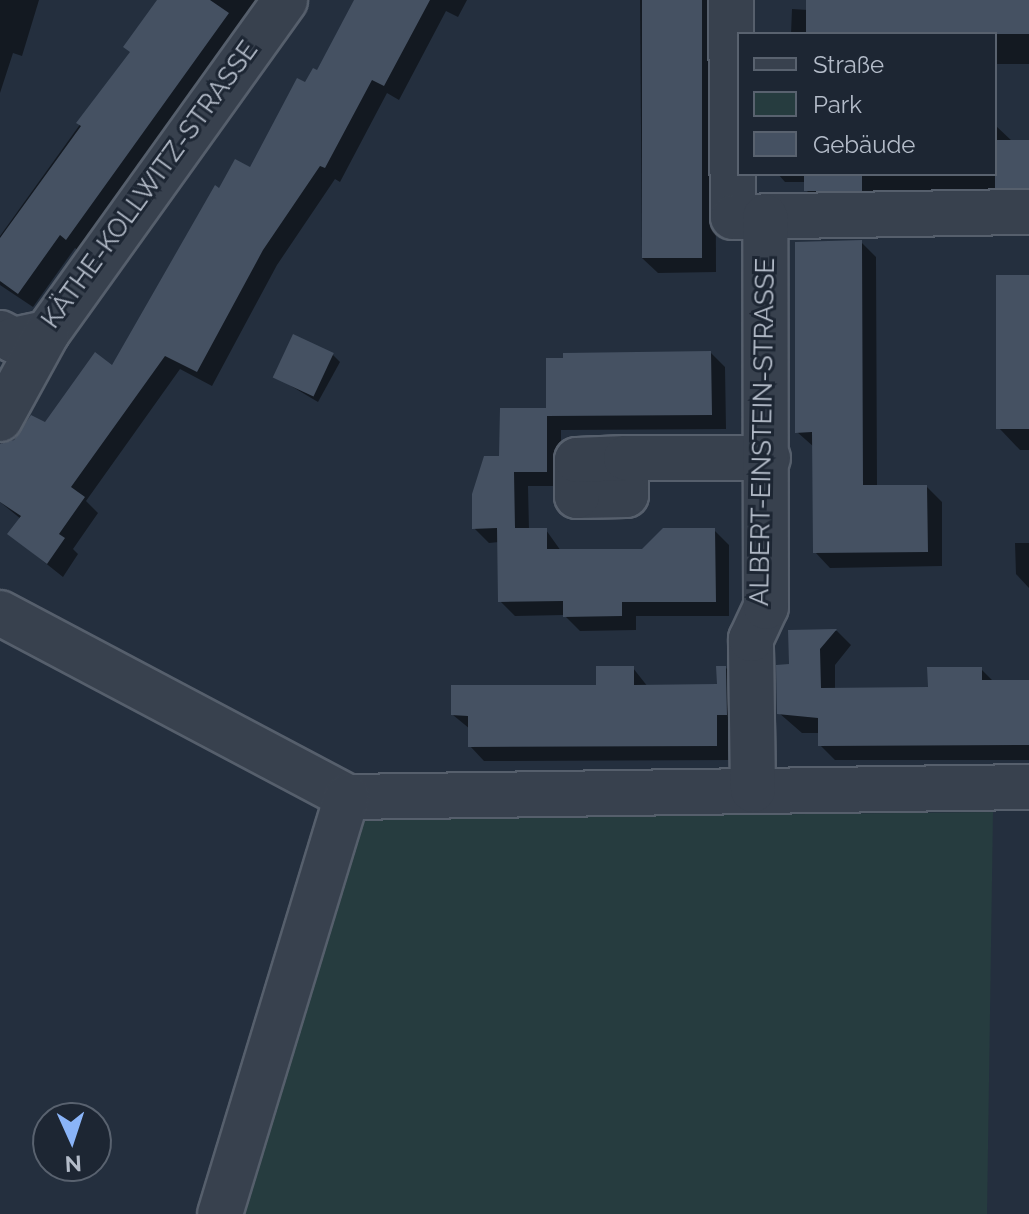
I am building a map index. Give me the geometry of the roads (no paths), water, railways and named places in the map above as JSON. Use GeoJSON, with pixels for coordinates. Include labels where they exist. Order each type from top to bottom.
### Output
{"type":"FeatureCollection","features":[{"type":"Feature","properties":{"kind":"street","name":"KÄTHE-KOLLWITZ-STRASSE"},"geometry":{"type":"LineString","coordinates":[[0,333],[21,340],[47,333],[285,0]]}},
{"type":"Feature","properties":{"kind":"street","name":"ALBERT-EINSTEIN-STRASSE"},"geometry":{"type":"LineString","coordinates":[[731,0],[737,72]]}},
{"type":"Feature","properties":{"kind":"street","name":"ALBERT-EINSTEIN-STRASSE"},"geometry":{"type":"LineString","coordinates":[[746,176],[768,458],[766,607],[751,639],[753,790]]}},
{"type":"Feature","properties":{"kind":"street"},"geometry":{"type":"LineString","coordinates":[[749,217],[1029,212]]}},
{"type":"Feature","properties":{"kind":"street"},"geometry":{"type":"LineString","coordinates":[[0,419],[47,333]]}},
{"type":"Feature","properties":{"kind":"street"},"geometry":{"type":"LineString","coordinates":[[626,458],[768,458]]}},
{"type":"Feature","properties":{"kind":"street"},"geometry":{"type":"LineString","coordinates":[[0,613],[347,797],[1013,787]]}},
{"type":"Feature","properties":{"kind":"street"},"geometry":{"type":"LineString","coordinates":[[220,1214],[347,797]]}}]}
